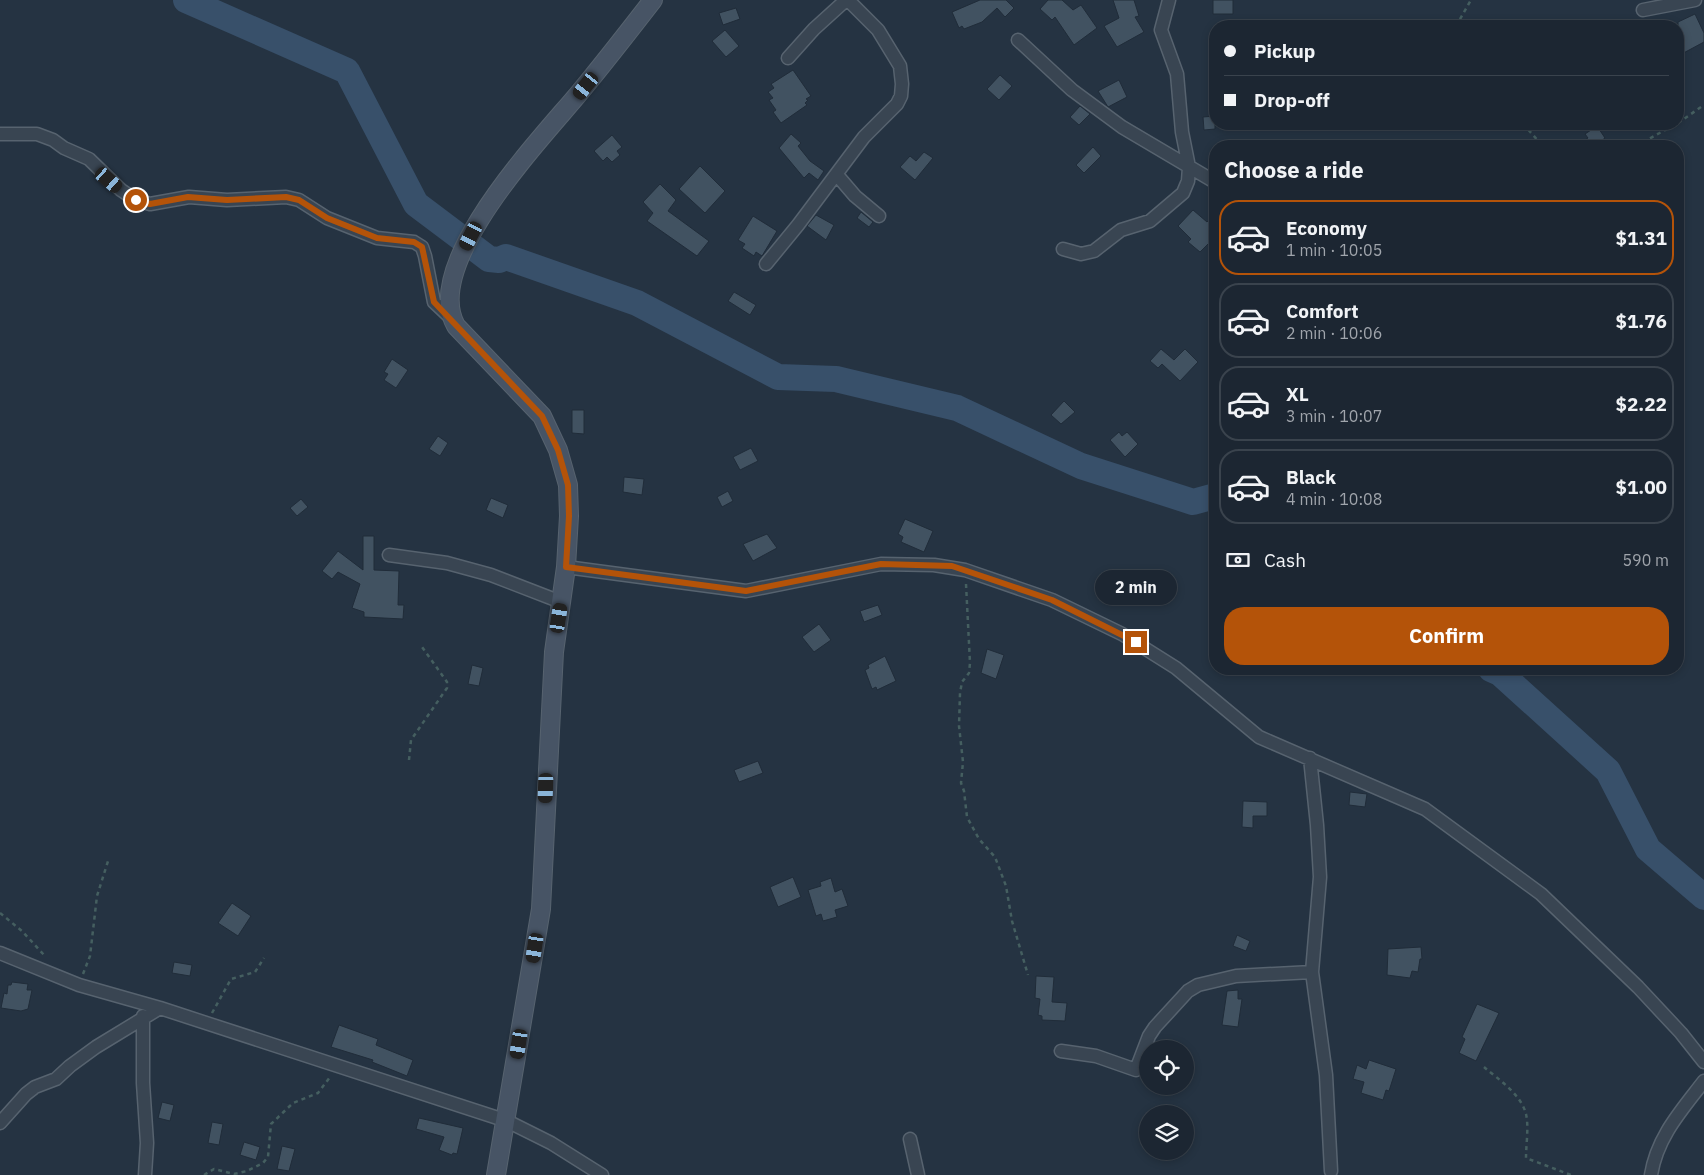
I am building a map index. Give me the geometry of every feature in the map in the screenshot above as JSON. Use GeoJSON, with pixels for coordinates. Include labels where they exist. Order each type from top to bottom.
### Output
{"type":"FeatureCollection","features":[{"type":"Feature","properties":{"kind":"main road"},"geometry":{"type":"LineString","coordinates":[[496,1175],[507,1120],[541,909],[554,652],[566,567],[569,516],[568,485],[554,442],[542,416],[456,326],[448,308],[450,292],[464,251],[478,222],[504,182],[608,58],[652,0]]}},
{"type":"Feature","properties":{"kind":"street"},"geometry":{"type":"LineString","coordinates":[[766,264],[837,175],[864,137],[897,104],[902,84],[900,66],[878,30],[847,0],[814,29],[788,58]]}},
{"type":"Feature","properties":{"kind":"street"},"geometry":{"type":"LineString","coordinates":[[1063,249],[1081,254],[1094,251],[1121,230],[1150,221],[1183,193],[1188,181],[1189,167],[1182,132],[1177,74],[1161,30],[1169,0]]}},
{"type":"Feature","properties":{"kind":"street"},"geometry":{"type":"LineString","coordinates":[[1643,10],[1691,0]]}},
{"type":"Feature","properties":{"kind":"street"},"geometry":{"type":"LineString","coordinates":[[1018,40],[1072,90],[1122,127],[1209,179]]}},
{"type":"Feature","properties":{"kind":"street"},"geometry":{"type":"LineString","coordinates":[[0,134],[37,134],[53,140],[64,148],[89,159],[109,180],[136,200],[150,204],[188,197],[227,200],[286,197],[299,200],[327,218],[377,238],[414,242],[422,247],[425,256],[434,302],[452,319]]}},
{"type":"Feature","properties":{"kind":"street"},"geometry":{"type":"LineString","coordinates":[[837,175],[855,196],[879,216]]}},
{"type":"Feature","properties":{"kind":"street"},"geometry":{"type":"LineString","coordinates":[[389,555],[447,563],[491,574],[561,602]]}},
{"type":"Feature","properties":{"kind":"street"},"geometry":{"type":"LineString","coordinates":[[566,567],[746,591],[881,564],[934,565],[965,570],[1052,600],[1122,634],[1176,668],[1259,737],[1425,809],[1541,894],[1638,987],[1681,1033],[1704,1062]]}},
{"type":"Feature","properties":{"kind":"street"},"geometry":{"type":"LineString","coordinates":[[1310,758],[1320,877],[1312,972],[1326,1075],[1331,1171]]}},
{"type":"Feature","properties":{"kind":"street"},"geometry":{"type":"LineString","coordinates":[[0,953],[79,985],[160,1008],[507,1120],[602,1175]]}},
{"type":"Feature","properties":{"kind":"street"},"geometry":{"type":"LineString","coordinates":[[1061,1051],[1096,1056],[1136,1070],[1149,1036],[1155,1027],[1188,991],[1198,985],[1236,976],[1312,972]]}},
{"type":"Feature","properties":{"kind":"street"},"geometry":{"type":"LineString","coordinates":[[0,1123],[26,1094],[56,1079],[70,1066],[143,1016],[160,1008]]}},
{"type":"Feature","properties":{"kind":"street"},"geometry":{"type":"LineString","coordinates":[[143,1016],[143,1083],[147,1143],[145,1175]]}},
{"type":"Feature","properties":{"kind":"street"},"geometry":{"type":"LineString","coordinates":[[1651,1175],[1653,1160],[1662,1136],[1704,1081]]}},
{"type":"Feature","properties":{"kind":"street"},"geometry":{"type":"LineString","coordinates":[[910,1139],[918,1175]]}},
{"type":"Feature","properties":{"kind":"path"},"geometry":{"type":"LineString","coordinates":[[1459,20],[1471,0]]}},
{"type":"Feature","properties":{"kind":"path"},"geometry":{"type":"LineString","coordinates":[[1684,118],[1704,105]]}},
{"type":"Feature","properties":{"kind":"path"},"geometry":{"type":"LineString","coordinates":[[1528,130],[1538,140]]}},
{"type":"Feature","properties":{"kind":"path"},"geometry":{"type":"LineString","coordinates":[[1647,140],[1665,130]]}},
{"type":"Feature","properties":{"kind":"path"},"geometry":{"type":"LineString","coordinates":[[965,570],[970,663],[969,673],[962,682],[960,693],[959,726],[963,762],[961,783],[964,791],[967,817],[979,839],[995,857],[1006,886],[1012,921],[1028,975]]}},
{"type":"Feature","properties":{"kind":"path"},"geometry":{"type":"LineString","coordinates":[[409,760],[411,740],[446,688],[446,682],[422,647]]}},
{"type":"Feature","properties":{"kind":"path"},"geometry":{"type":"LineString","coordinates":[[79,985],[90,956],[97,896],[109,858]]}},
{"type":"Feature","properties":{"kind":"path"},"geometry":{"type":"LineString","coordinates":[[0,913],[43,952],[60,978]]}},
{"type":"Feature","properties":{"kind":"path"},"geometry":{"type":"LineString","coordinates":[[206,1023],[231,979],[255,972],[264,958]]}},
{"type":"Feature","properties":{"kind":"path"},"geometry":{"type":"LineString","coordinates":[[204,1175],[214,1169],[234,1174],[240,1173],[263,1163],[268,1157],[271,1124],[293,1103],[318,1093],[338,1066]]}},
{"type":"Feature","properties":{"kind":"path"},"geometry":{"type":"LineString","coordinates":[[1484,1067],[1503,1083],[1522,1105],[1526,1115],[1526,1158],[1572,1175]]}},
{"type":"Feature","properties":{"kind":"building"},"geometry":{"type":"Polygon","coordinates":[[[980,0],[1006,0],[1014,8],[1005,17],[997,8],[982,22],[964,29],[962,26],[959,28],[952,12],[980,0]]]}},
{"type":"Feature","properties":{"kind":"building"},"geometry":{"type":"Polygon","coordinates":[[[1048,0],[1062,0],[1073,10],[1081,5],[1097,28],[1074,45],[1055,17],[1052,20],[1040,9],[1048,0]]]}},
{"type":"Feature","properties":{"kind":"building"},"geometry":{"type":"Polygon","coordinates":[[[1113,0],[1134,0],[1139,16],[1135,17],[1144,32],[1117,47],[1104,26],[1119,18],[1113,0]]]}},
{"type":"Feature","properties":{"kind":"building"},"geometry":{"type":"Polygon","coordinates":[[[1213,0],[1233,0],[1233,14],[1213,14],[1213,0]]]}},
{"type":"Feature","properties":{"kind":"building"},"geometry":{"type":"Polygon","coordinates":[[[736,8],[740,19],[723,25],[719,13],[736,8]]]}},
{"type":"Feature","properties":{"kind":"building"},"geometry":{"type":"Polygon","coordinates":[[[1695,14],[1704,33],[1704,42],[1684,53],[1684,20],[1682,20],[1695,14]]]}},
{"type":"Feature","properties":{"kind":"building"},"geometry":{"type":"Polygon","coordinates":[[[725,30],[739,46],[726,57],[712,41],[725,30]]]}},
{"type":"Feature","properties":{"kind":"building"},"geometry":{"type":"Polygon","coordinates":[[[793,70],[811,96],[806,99],[808,100],[805,103],[807,105],[781,123],[773,112],[776,110],[769,100],[773,98],[768,92],[774,88],[771,84],[793,70]]]}},
{"type":"Feature","properties":{"kind":"building"},"geometry":{"type":"Polygon","coordinates":[[[1000,75],[1012,86],[999,100],[987,89],[1000,75]]]}},
{"type":"Feature","properties":{"kind":"building"},"geometry":{"type":"Polygon","coordinates":[[[1119,80],[1127,97],[1108,107],[1098,91],[1119,80]]]}},
{"type":"Feature","properties":{"kind":"building"},"geometry":{"type":"Polygon","coordinates":[[[1080,106],[1090,114],[1079,125],[1070,117],[1080,106]]]}},
{"type":"Feature","properties":{"kind":"building"},"geometry":{"type":"Polygon","coordinates":[[[1209,116],[1209,130],[1204,130],[1203,117],[1209,116]]]}},
{"type":"Feature","properties":{"kind":"building"},"geometry":{"type":"Polygon","coordinates":[[[1591,130],[1600,130],[1605,138],[1602,140],[1585,140],[1588,138],[1585,134],[1591,130]]]}},
{"type":"Feature","properties":{"kind":"building"},"geometry":{"type":"Polygon","coordinates":[[[791,134],[801,143],[798,146],[810,161],[824,171],[818,180],[809,173],[804,178],[779,148],[791,134]]]}},
{"type":"Feature","properties":{"kind":"building"},"geometry":{"type":"Polygon","coordinates":[[[612,135],[622,147],[617,151],[620,155],[612,162],[607,157],[603,161],[594,151],[612,135]]]}},
{"type":"Feature","properties":{"kind":"building"},"geometry":{"type":"Polygon","coordinates":[[[1093,147],[1101,156],[1084,173],[1076,165],[1093,147]]]}},
{"type":"Feature","properties":{"kind":"building"},"geometry":{"type":"Polygon","coordinates":[[[924,152],[933,158],[915,180],[900,167],[910,156],[916,161],[924,152]]]}},
{"type":"Feature","properties":{"kind":"building"},"geometry":{"type":"Polygon","coordinates":[[[700,166],[725,191],[705,213],[679,189],[700,166]]]}},
{"type":"Feature","properties":{"kind":"building"},"geometry":{"type":"Polygon","coordinates":[[[660,184],[676,200],[668,211],[709,241],[697,256],[647,221],[653,213],[643,202],[660,184]]]}},
{"type":"Feature","properties":{"kind":"building"},"geometry":{"type":"Polygon","coordinates":[[[1193,210],[1207,222],[1209,220],[1209,243],[1200,252],[1188,242],[1191,239],[1178,226],[1193,210]]]}},
{"type":"Feature","properties":{"kind":"building"},"geometry":{"type":"Polygon","coordinates":[[[861,212],[873,222],[869,227],[857,218],[861,212]]]}},
{"type":"Feature","properties":{"kind":"building"},"geometry":{"type":"Polygon","coordinates":[[[816,215],[834,225],[826,240],[807,226],[816,215]]]}},
{"type":"Feature","properties":{"kind":"building"},"geometry":{"type":"Polygon","coordinates":[[[753,216],[777,231],[762,256],[756,252],[754,256],[742,248],[745,244],[738,240],[753,216]]]}},
{"type":"Feature","properties":{"kind":"building"},"geometry":{"type":"Polygon","coordinates":[[[734,292],[756,305],[750,315],[728,301],[734,292]]]}},
{"type":"Feature","properties":{"kind":"building"},"geometry":{"type":"Polygon","coordinates":[[[1161,349],[1174,360],[1185,349],[1198,362],[1180,381],[1162,364],[1158,368],[1150,361],[1161,349]]]}},
{"type":"Feature","properties":{"kind":"building"},"geometry":{"type":"Polygon","coordinates":[[[392,359],[408,370],[396,388],[384,380],[388,374],[384,372],[392,359]]]}},
{"type":"Feature","properties":{"kind":"building"},"geometry":{"type":"Polygon","coordinates":[[[1064,401],[1075,412],[1061,424],[1051,415],[1064,401]]]}},
{"type":"Feature","properties":{"kind":"building"},"geometry":{"type":"Polygon","coordinates":[[[572,410],[584,410],[584,434],[572,433],[572,410]]]}},
{"type":"Feature","properties":{"kind":"building"},"geometry":{"type":"Polygon","coordinates":[[[1119,432],[1122,436],[1127,432],[1138,444],[1125,457],[1110,440],[1119,432]]]}},
{"type":"Feature","properties":{"kind":"building"},"geometry":{"type":"Polygon","coordinates":[[[438,436],[448,443],[440,456],[429,449],[438,436]]]}},
{"type":"Feature","properties":{"kind":"building"},"geometry":{"type":"Polygon","coordinates":[[[751,448],[758,461],[740,470],[733,457],[751,448]]]}},
{"type":"Feature","properties":{"kind":"building"},"geometry":{"type":"Polygon","coordinates":[[[624,477],[644,479],[642,495],[623,492],[624,477]]]}},
{"type":"Feature","properties":{"kind":"building"},"geometry":{"type":"Polygon","coordinates":[[[728,491],[733,501],[722,507],[717,497],[728,491]]]}},
{"type":"Feature","properties":{"kind":"building"},"geometry":{"type":"Polygon","coordinates":[[[491,498],[508,505],[503,518],[486,510],[491,498]]]}},
{"type":"Feature","properties":{"kind":"building"},"geometry":{"type":"Polygon","coordinates":[[[301,499],[308,507],[297,516],[290,508],[301,499]]]}},
{"type":"Feature","properties":{"kind":"building"},"geometry":{"type":"Polygon","coordinates":[[[905,519],[933,531],[924,552],[901,542],[903,537],[898,534],[905,519]]]}},
{"type":"Feature","properties":{"kind":"building"},"geometry":{"type":"Polygon","coordinates":[[[767,534],[777,548],[753,561],[743,544],[767,534]]]}},
{"type":"Feature","properties":{"kind":"building"},"geometry":{"type":"Polygon","coordinates":[[[363,536],[374,536],[374,570],[399,571],[398,605],[404,605],[403,619],[364,617],[364,612],[352,608],[360,584],[338,572],[332,579],[322,571],[338,551],[363,570],[363,536]]]}},
{"type":"Feature","properties":{"kind":"building"},"geometry":{"type":"Polygon","coordinates":[[[878,605],[882,615],[864,622],[860,611],[878,605]]]}},
{"type":"Feature","properties":{"kind":"building"},"geometry":{"type":"Polygon","coordinates":[[[819,624],[831,640],[814,652],[802,637],[819,624]]]}},
{"type":"Feature","properties":{"kind":"building"},"geometry":{"type":"Polygon","coordinates":[[[987,649],[1004,655],[996,679],[981,673],[987,649]]]}},
{"type":"Feature","properties":{"kind":"building"},"geometry":{"type":"Polygon","coordinates":[[[885,656],[896,681],[877,690],[876,687],[872,689],[865,670],[869,668],[868,665],[885,656]]]}},
{"type":"Feature","properties":{"kind":"building"},"geometry":{"type":"Polygon","coordinates":[[[472,665],[483,668],[479,686],[468,684],[472,665]]]}},
{"type":"Feature","properties":{"kind":"building"},"geometry":{"type":"Polygon","coordinates":[[[758,761],[763,773],[739,782],[734,770],[758,761]]]}},
{"type":"Feature","properties":{"kind":"building"},"geometry":{"type":"Polygon","coordinates":[[[1350,792],[1367,794],[1365,807],[1349,805],[1350,792]]]}},
{"type":"Feature","properties":{"kind":"building"},"geometry":{"type":"Polygon","coordinates":[[[1243,801],[1267,802],[1267,816],[1253,816],[1253,828],[1242,827],[1243,801]]]}},
{"type":"Feature","properties":{"kind":"building"},"geometry":{"type":"Polygon","coordinates":[[[793,877],[801,897],[778,907],[770,887],[793,877]]]}},
{"type":"Feature","properties":{"kind":"building"},"geometry":{"type":"Polygon","coordinates":[[[831,878],[835,892],[842,889],[848,906],[835,910],[837,917],[823,921],[821,914],[816,916],[808,890],[821,886],[820,882],[831,878]]]}},
{"type":"Feature","properties":{"kind":"building"},"geometry":{"type":"Polygon","coordinates":[[[232,903],[251,916],[238,936],[218,923],[232,903]]]}},
{"type":"Feature","properties":{"kind":"building"},"geometry":{"type":"Polygon","coordinates":[[[1237,935],[1250,941],[1246,951],[1233,946],[1237,935]]]}},
{"type":"Feature","properties":{"kind":"building"},"geometry":{"type":"Polygon","coordinates":[[[1421,947],[1422,959],[1420,959],[1418,972],[1412,971],[1410,978],[1387,975],[1388,949],[1421,947]]]}},
{"type":"Feature","properties":{"kind":"building"},"geometry":{"type":"Polygon","coordinates":[[[174,962],[192,965],[190,976],[172,973],[174,962]]]}},
{"type":"Feature","properties":{"kind":"building"},"geometry":{"type":"Polygon","coordinates":[[[1036,976],[1054,977],[1052,1002],[1067,1003],[1065,1021],[1042,1020],[1042,1016],[1038,1015],[1040,999],[1035,998],[1036,976]]]}},
{"type":"Feature","properties":{"kind":"building"},"geometry":{"type":"Polygon","coordinates":[[[12,982],[28,984],[27,990],[32,990],[28,1009],[21,1011],[1,1008],[4,993],[7,994],[8,985],[11,985],[12,982]]]}},
{"type":"Feature","properties":{"kind":"building"},"geometry":{"type":"Polygon","coordinates":[[[1238,990],[1238,999],[1242,999],[1238,1027],[1222,1025],[1227,991],[1238,990]]]}},
{"type":"Feature","properties":{"kind":"building"},"geometry":{"type":"Polygon","coordinates":[[[1477,1004],[1499,1013],[1476,1061],[1459,1053],[1465,1039],[1462,1037],[1477,1004]]]}},
{"type":"Feature","properties":{"kind":"building"},"geometry":{"type":"Polygon","coordinates":[[[339,1025],[378,1039],[376,1045],[413,1060],[407,1076],[372,1062],[373,1060],[331,1047],[339,1025]]]}},
{"type":"Feature","properties":{"kind":"building"},"geometry":{"type":"Polygon","coordinates":[[[1369,1060],[1396,1069],[1389,1091],[1386,1090],[1383,1100],[1361,1093],[1364,1082],[1353,1079],[1357,1065],[1366,1069],[1369,1060]]]}},
{"type":"Feature","properties":{"kind":"building"},"geometry":{"type":"Polygon","coordinates":[[[162,1102],[174,1105],[170,1121],[158,1118],[162,1102]]]}},
{"type":"Feature","properties":{"kind":"building"},"geometry":{"type":"Polygon","coordinates":[[[419,1118],[463,1128],[457,1154],[453,1153],[452,1155],[439,1150],[444,1137],[416,1129],[419,1118]]]}},
{"type":"Feature","properties":{"kind":"building"},"geometry":{"type":"Polygon","coordinates":[[[212,1122],[223,1124],[219,1145],[208,1143],[212,1122]]]}},
{"type":"Feature","properties":{"kind":"building"},"geometry":{"type":"Polygon","coordinates":[[[244,1142],[260,1147],[256,1160],[240,1155],[244,1142]]]}},
{"type":"Feature","properties":{"kind":"building"},"geometry":{"type":"Polygon","coordinates":[[[282,1146],[295,1149],[289,1171],[277,1169],[282,1146]]]}},
{"type":"Feature","properties":{"kind":"waterway"},"geometry":{"type":"LineString","coordinates":[[186,0],[347,71],[416,204],[489,259],[499,260],[506,257],[637,303],[778,377],[836,379],[957,408],[1081,466],[1193,502],[1209,498]]}},
{"type":"Feature","properties":{"kind":"waterway"},"geometry":{"type":"LineString","coordinates":[[1502,675],[1608,771],[1648,849],[1704,897]]}},
{"type":"Feature","properties":{"kind":"route"},"geometry":{"type":"LineString","coordinates":[[136,200],[150,204],[188,197],[227,200],[286,197],[299,200],[327,218],[377,238],[414,242],[422,247],[434,302],[525,395],[542,416],[558,450],[568,485],[569,516],[566,567],[746,591],[881,564],[952,566],[1052,600],[1136,642]]}}]}
